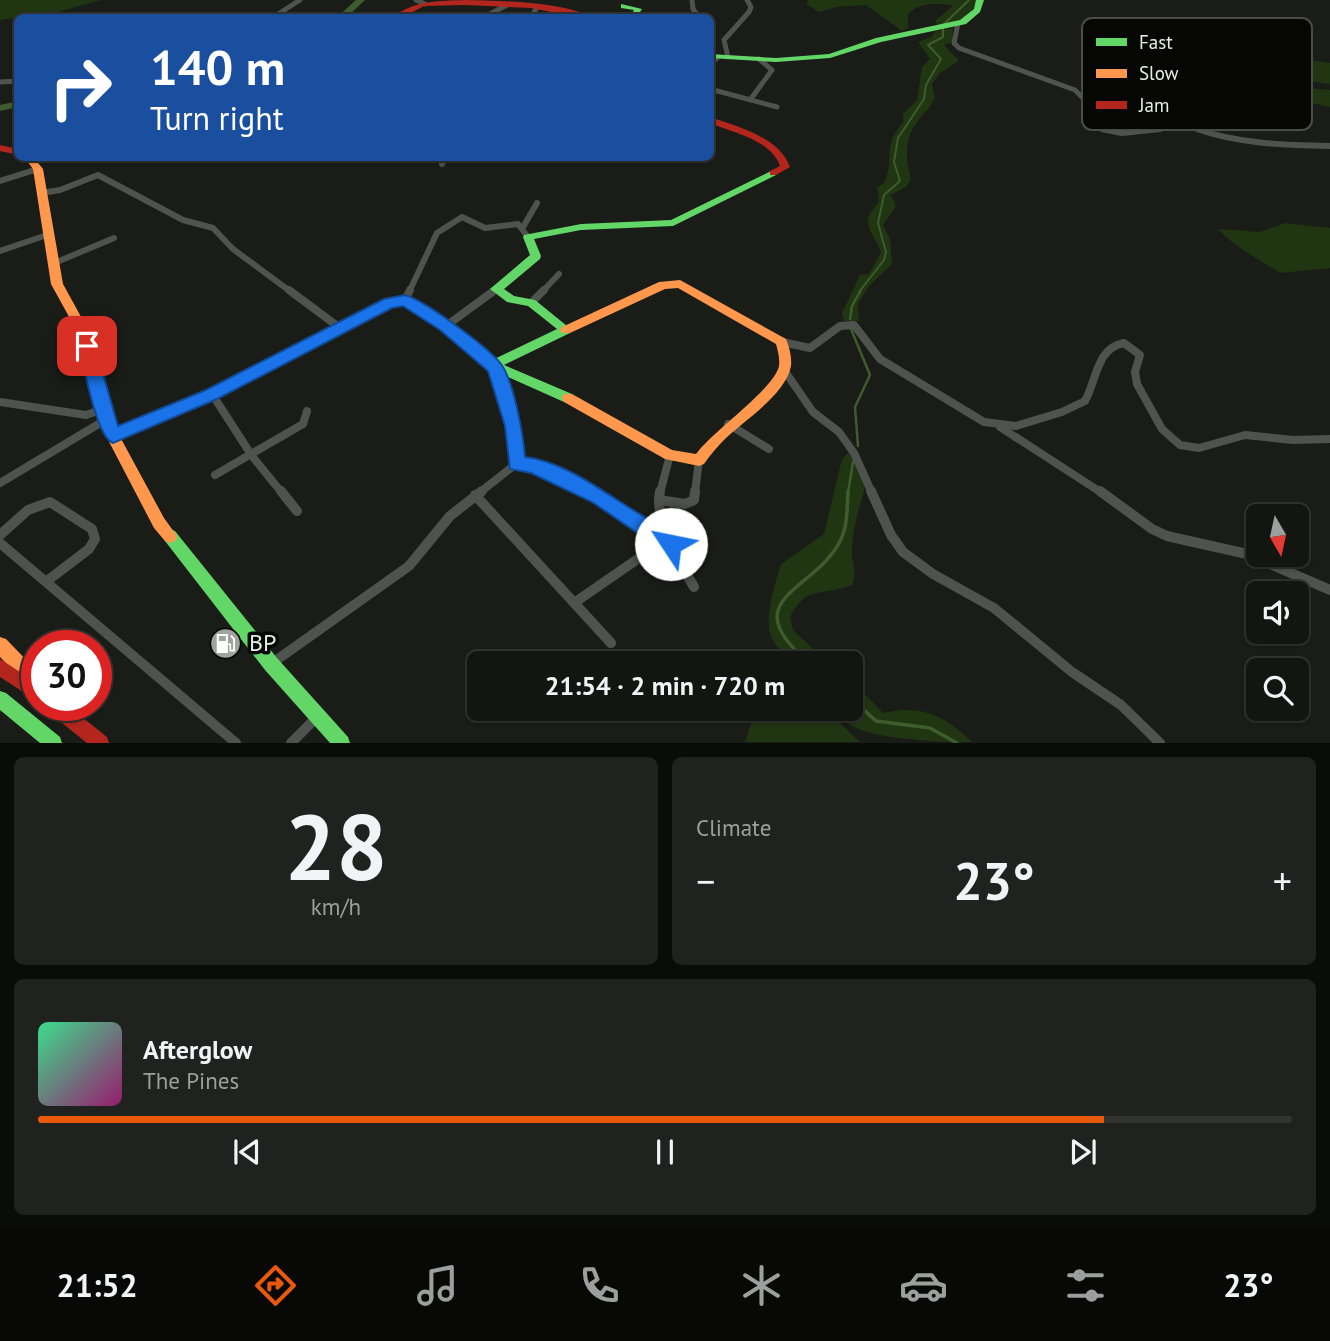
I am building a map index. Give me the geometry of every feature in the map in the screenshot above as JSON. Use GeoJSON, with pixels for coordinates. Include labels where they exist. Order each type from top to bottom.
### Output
{"type":"FeatureCollection","features":[{"type":"Feature","properties":{"kind":"main road"},"geometry":{"type":"LineString","coordinates":[[717,59],[820,58],[879,40],[958,23],[975,13],[980,0]]}},
{"type":"Feature","properties":{"kind":"main road"},"geometry":{"type":"LineString","coordinates":[[401,14],[420,2],[507,5],[534,13]]}},
{"type":"Feature","properties":{"kind":"main road"},"geometry":{"type":"LineString","coordinates":[[622,8],[638,9],[635,14]]}},
{"type":"Feature","properties":{"kind":"main road"},"geometry":{"type":"LineString","coordinates":[[566,330],[531,303],[511,299],[496,289],[536,256],[526,232],[673,223],[786,167],[767,142],[724,130],[714,123]]}},
{"type":"Feature","properties":{"kind":"main road"},"geometry":{"type":"LineString","coordinates":[[31,161],[38,169],[51,265],[57,284],[87,346],[113,436],[163,529],[271,664],[342,743]]}},
{"type":"Feature","properties":{"kind":"main road"},"geometry":{"type":"LineString","coordinates":[[680,284],[782,342],[784,370],[755,402],[710,439],[699,460],[670,455],[578,402],[493,366],[663,285],[680,284]]}},
{"type":"Feature","properties":{"kind":"main road"},"geometry":{"type":"LineString","coordinates":[[0,645],[21,666]]}},
{"type":"Feature","properties":{"kind":"main road"},"geometry":{"type":"LineString","coordinates":[[0,667],[21,682]]}},
{"type":"Feature","properties":{"kind":"main road"},"geometry":{"type":"LineString","coordinates":[[0,699],[54,743]]}},
{"type":"Feature","properties":{"kind":"main road"},"geometry":{"type":"LineString","coordinates":[[74,721],[101,743]]}},
{"type":"Feature","properties":{"kind":"street"},"geometry":{"type":"LineString","coordinates":[[278,14],[300,0]]}},
{"type":"Feature","properties":{"kind":"street"},"geometry":{"type":"LineString","coordinates":[[717,59],[724,40],[750,9],[747,0]]}},
{"type":"Feature","properties":{"kind":"street"},"geometry":{"type":"LineString","coordinates":[[490,14],[507,5]]}},
{"type":"Feature","properties":{"kind":"street"},"geometry":{"type":"LineString","coordinates":[[958,23],[954,43],[959,48],[1075,90],[1082,96]]}},
{"type":"Feature","properties":{"kind":"street"},"geometry":{"type":"LineString","coordinates":[[750,100],[772,70],[760,60]]}},
{"type":"Feature","properties":{"kind":"street"},"geometry":{"type":"LineString","coordinates":[[714,90],[777,107]]}},
{"type":"Feature","properties":{"kind":"street"},"geometry":{"type":"LineString","coordinates":[[1103,130],[1150,130]]}},
{"type":"Feature","properties":{"kind":"street"},"geometry":{"type":"LineString","coordinates":[[1198,130],[1216,135],[1304,146],[1330,146]]}},
{"type":"Feature","properties":{"kind":"street"},"geometry":{"type":"LineString","coordinates":[[0,181],[38,169]]}},
{"type":"Feature","properties":{"kind":"street"},"geometry":{"type":"LineString","coordinates":[[41,193],[60,190],[98,175],[183,220],[213,228],[233,248],[340,328]]}},
{"type":"Feature","properties":{"kind":"street"},"geometry":{"type":"LineString","coordinates":[[405,300],[437,233],[455,218],[462,217],[485,228],[514,224],[526,232],[537,203]]}},
{"type":"Feature","properties":{"kind":"street"},"geometry":{"type":"LineString","coordinates":[[0,251],[47,235]]}},
{"type":"Feature","properties":{"kind":"street"},"geometry":{"type":"LineString","coordinates":[[51,265],[114,238]]}},
{"type":"Feature","properties":{"kind":"street"},"geometry":{"type":"LineString","coordinates":[[531,303],[559,274]]}},
{"type":"Feature","properties":{"kind":"street"},"geometry":{"type":"LineString","coordinates":[[446,326],[496,289]]}},
{"type":"Feature","properties":{"kind":"street"},"geometry":{"type":"LineString","coordinates":[[113,436],[212,394],[389,303],[405,300],[446,326],[493,366],[513,426],[516,464]]}},
{"type":"Feature","properties":{"kind":"street"},"geometry":{"type":"LineString","coordinates":[[782,342],[800,348],[815,347],[822,344],[840,326],[854,325],[865,334],[875,354],[887,363],[923,383],[969,416],[998,426],[1089,483],[1152,529],[1167,536],[1247,554],[1330,590]]}},
{"type":"Feature","properties":{"kind":"street"},"geometry":{"type":"LineString","coordinates":[[998,426],[1028,425],[1080,405],[1104,357],[1112,346],[1124,343],[1140,355],[1135,377],[1156,420],[1168,436],[1180,445],[1199,448],[1245,435],[1293,440],[1330,439]]}},
{"type":"Feature","properties":{"kind":"street"},"geometry":{"type":"LineString","coordinates":[[784,370],[813,412],[839,432],[855,453],[891,535],[903,552],[933,574],[994,608],[1072,672],[1122,705],[1160,743]]}},
{"type":"Feature","properties":{"kind":"street"},"geometry":{"type":"LineString","coordinates":[[212,394],[252,456],[297,511]]}},
{"type":"Feature","properties":{"kind":"street"},"geometry":{"type":"LineString","coordinates":[[0,402],[86,415],[105,414]]}},
{"type":"Feature","properties":{"kind":"street"},"geometry":{"type":"LineString","coordinates":[[215,475],[252,456],[303,424],[307,411]]}},
{"type":"Feature","properties":{"kind":"street"},"geometry":{"type":"LineString","coordinates":[[3,477],[105,414]]}},
{"type":"Feature","properties":{"kind":"street"},"geometry":{"type":"LineString","coordinates":[[728,424],[769,449]]}},
{"type":"Feature","properties":{"kind":"street"},"geometry":{"type":"LineString","coordinates":[[670,455],[659,500],[668,538],[694,587]]}},
{"type":"Feature","properties":{"kind":"street"},"geometry":{"type":"LineString","coordinates":[[659,500],[685,505],[694,500],[699,460]]}},
{"type":"Feature","properties":{"kind":"street"},"geometry":{"type":"LineString","coordinates":[[271,664],[409,566],[450,516],[516,464],[533,466],[587,491],[652,532],[668,538]]}},
{"type":"Feature","properties":{"kind":"street"},"geometry":{"type":"LineString","coordinates":[[475,495],[611,643]]}},
{"type":"Feature","properties":{"kind":"street"},"geometry":{"type":"LineString","coordinates":[[0,536],[33,507],[50,502],[59,505],[92,529],[95,538],[89,549],[47,581]]}},
{"type":"Feature","properties":{"kind":"street"},"geometry":{"type":"LineString","coordinates":[[574,603],[668,538]]}},
{"type":"Feature","properties":{"kind":"street"},"geometry":{"type":"LineString","coordinates":[[0,543],[236,743]]}},
{"type":"Feature","properties":{"kind":"street"},"geometry":{"type":"LineString","coordinates":[[291,743],[319,715]]}},
{"type":"Feature","properties":{"kind":"green space"},"geometry":{"type":"Polygon","coordinates":[[[0,0],[101,0],[54,13],[14,14],[14,18],[0,20],[0,0]]]}},
{"type":"Feature","properties":{"kind":"green space"},"geometry":{"type":"Polygon","coordinates":[[[808,0],[978,0],[971,12],[962,18],[938,25],[935,21],[953,6],[935,4],[912,10],[908,14],[908,28],[902,31],[866,5],[836,7],[819,12],[806,4],[808,0]]]}},
{"type":"Feature","properties":{"kind":"green space"},"geometry":{"type":"Polygon","coordinates":[[[953,28],[952,42],[944,45],[959,61],[941,72],[932,84],[935,98],[911,131],[909,138],[907,159],[911,179],[906,187],[891,195],[896,206],[883,225],[890,239],[892,264],[869,286],[858,304],[859,321],[844,321],[842,313],[860,275],[869,274],[881,252],[868,221],[879,202],[877,187],[884,183],[887,174],[892,139],[903,122],[903,114],[917,100],[922,67],[930,59],[918,42],[931,37],[936,31],[953,28]]]}},
{"type":"Feature","properties":{"kind":"green space"},"geometry":{"type":"Polygon","coordinates":[[[1312,60],[1330,63],[1330,84],[1312,82],[1312,60]]]}},
{"type":"Feature","properties":{"kind":"green space"},"geometry":{"type":"Polygon","coordinates":[[[1312,88],[1330,90],[1330,107],[1312,103],[1312,88]]]}},
{"type":"Feature","properties":{"kind":"green space"},"geometry":{"type":"Polygon","coordinates":[[[1286,223],[1330,228],[1330,268],[1280,273],[1238,246],[1219,229],[1259,232],[1286,223]]]}},
{"type":"Feature","properties":{"kind":"green space"},"geometry":{"type":"Polygon","coordinates":[[[849,452],[865,487],[853,536],[854,580],[852,585],[809,596],[796,607],[790,617],[793,630],[815,651],[781,651],[770,634],[769,624],[773,593],[781,564],[824,534],[842,459],[849,452]]]}},
{"type":"Feature","properties":{"kind":"green space"},"geometry":{"type":"Polygon","coordinates":[[[863,692],[883,713],[910,710],[932,714],[952,725],[972,742],[892,737],[852,726],[847,721],[863,721],[863,692]]]}},
{"type":"Feature","properties":{"kind":"green space"},"geometry":{"type":"Polygon","coordinates":[[[752,721],[838,721],[860,742],[745,742],[752,721]]]}},
{"type":"Feature","properties":{"kind":"waterway"},"geometry":{"type":"LineString","coordinates":[[345,14],[361,0]]}},
{"type":"Feature","properties":{"kind":"waterway"},"geometry":{"type":"LineString","coordinates":[[944,24],[969,0]]}},
{"type":"Feature","properties":{"kind":"waterway"},"geometry":{"type":"LineString","coordinates":[[859,292],[884,260],[886,252],[878,223],[884,195],[900,181],[894,162],[898,138],[924,99],[926,85],[941,59],[928,45],[943,37],[943,29]]}},
{"type":"Feature","properties":{"kind":"waterway"},"geometry":{"type":"LineString","coordinates":[[0,108],[14,105]]}},
{"type":"Feature","properties":{"kind":"waterway"},"geometry":{"type":"LineString","coordinates":[[850,319],[852,306],[861,290]]}},
{"type":"Feature","properties":{"kind":"waterway"},"geometry":{"type":"LineString","coordinates":[[851,329],[870,375],[855,407],[858,446]]}},
{"type":"Feature","properties":{"kind":"waterway"},"geometry":{"type":"LineString","coordinates":[[848,493],[853,462]]}},
{"type":"Feature","properties":{"kind":"waterway"},"geometry":{"type":"LineString","coordinates":[[797,651],[778,625],[778,611],[785,598],[825,561],[838,545],[845,526],[848,491]]}},
{"type":"Feature","properties":{"kind":"waterway"},"geometry":{"type":"LineString","coordinates":[[863,709],[876,721],[930,728],[957,743]]}},
{"type":"Feature","properties":{"kind":"traffic: fast"},"geometry":{"type":"LineString","coordinates":[[714,56],[776,60],[830,56],[879,40],[963,22],[977,10],[980,0]]}},
{"type":"Feature","properties":{"kind":"traffic: fast"},"geometry":{"type":"LineString","coordinates":[[624,6],[638,9],[635,14]]}},
{"type":"Feature","properties":{"kind":"traffic: fast"},"geometry":{"type":"LineString","coordinates":[[568,398],[492,365],[566,330],[531,303],[511,299],[496,289],[536,256],[528,237],[581,227],[673,223],[773,173]]}},
{"type":"Feature","properties":{"kind":"traffic: fast"},"geometry":{"type":"LineString","coordinates":[[170,536],[271,664],[342,743]]}},
{"type":"Feature","properties":{"kind":"traffic: fast"},"geometry":{"type":"LineString","coordinates":[[0,699],[54,743]]}},
{"type":"Feature","properties":{"kind":"traffic: slow"},"geometry":{"type":"LineString","coordinates":[[31,161],[38,169],[57,284],[79,324],[113,436],[159,523],[170,536]]}},
{"type":"Feature","properties":{"kind":"traffic: slow"},"geometry":{"type":"LineString","coordinates":[[566,330],[663,285],[680,284],[782,342],[785,362],[778,380],[769,391],[719,436],[699,460],[670,455],[568,398]]}},
{"type":"Feature","properties":{"kind":"traffic: slow"},"geometry":{"type":"LineString","coordinates":[[0,645],[21,667]]}},
{"type":"Feature","properties":{"kind":"traffic: jam"},"geometry":{"type":"LineString","coordinates":[[401,14],[424,4],[465,2],[531,6],[577,14]]}},
{"type":"Feature","properties":{"kind":"traffic: jam"},"geometry":{"type":"LineString","coordinates":[[714,122],[765,142],[781,156],[785,167],[773,173]]}},
{"type":"Feature","properties":{"kind":"traffic: jam"},"geometry":{"type":"LineString","coordinates":[[0,148],[14,151]]}},
{"type":"Feature","properties":{"kind":"traffic: jam"},"geometry":{"type":"LineString","coordinates":[[0,667],[21,682]]}},
{"type":"Feature","properties":{"kind":"traffic: jam"},"geometry":{"type":"LineString","coordinates":[[73,721],[101,743]]}},
{"type":"Feature","properties":{"kind":"place","name":"BP"},"geometry":{"type":"Point","coordinates":[226,643]}},
{"type":"Feature","properties":{"kind":"route"},"geometry":{"type":"LineString","coordinates":[[87,346],[103,409],[113,436],[212,394],[389,303],[405,300],[446,326],[495,368],[513,426],[516,464],[533,466],[598,496],[652,532],[668,538],[671,544]]}}]}
